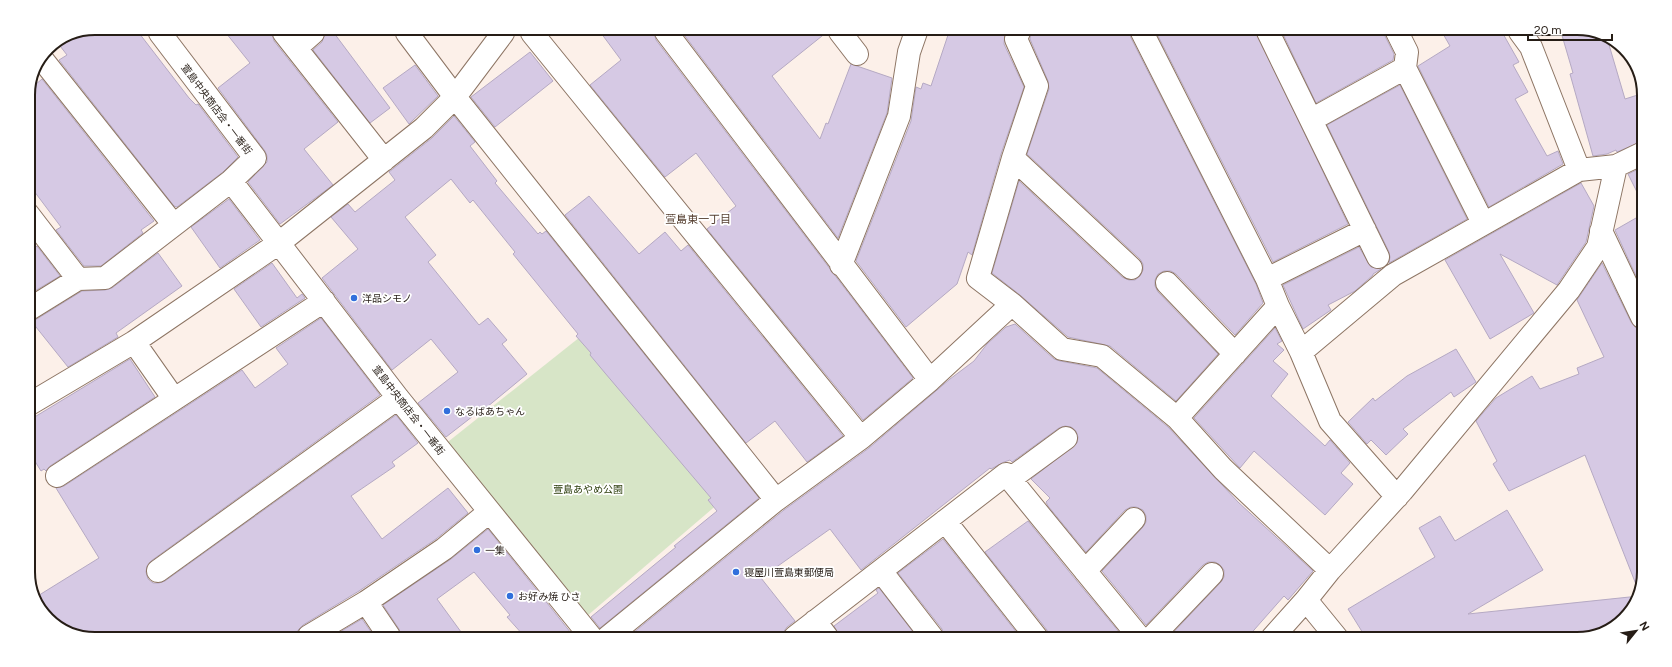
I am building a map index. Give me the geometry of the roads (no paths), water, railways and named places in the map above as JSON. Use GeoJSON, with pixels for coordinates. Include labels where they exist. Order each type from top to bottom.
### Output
{"type":"FeatureCollection","features":[{"type":"Feature","properties":{"kind":"street","name":"萱島中央商店会・一番街"},"geometry":{"type":"LineString","coordinates":[[35,306],[78,279],[105,278],[173,224],[231,181],[255,158],[162,35]]}},
{"type":"Feature","properties":{"kind":"street"},"geometry":{"type":"LineString","coordinates":[[306,35],[290,40],[384,160]]}},
{"type":"Feature","properties":{"kind":"street"},"geometry":{"type":"LineString","coordinates":[[409,35],[455,97],[776,500]]}},
{"type":"Feature","properties":{"kind":"street"},"geometry":{"type":"LineString","coordinates":[[35,401],[134,342],[279,243],[424,128],[455,97],[502,35]]}},
{"type":"Feature","properties":{"kind":"street"},"geometry":{"type":"LineString","coordinates":[[534,35],[862,438]]}},
{"type":"Feature","properties":{"kind":"street"},"geometry":{"type":"LineString","coordinates":[[668,35],[841,265],[930,380]]}},
{"type":"Feature","properties":{"kind":"street"},"geometry":{"type":"LineString","coordinates":[[842,35],[857,54]]}},
{"type":"Feature","properties":{"kind":"street"},"geometry":{"type":"LineString","coordinates":[[841,265],[899,116],[909,52],[915,35]]}},
{"type":"Feature","properties":{"kind":"street"},"geometry":{"type":"LineString","coordinates":[[1018,35],[1016,39],[1037,86],[1013,158],[978,278],[1012,304],[1062,348],[1102,356],[1177,418],[1224,469],[1330,570]]}},
{"type":"Feature","properties":{"kind":"street"},"geometry":{"type":"LineString","coordinates":[[1144,35],[1267,279],[1278,306],[1301,352],[1330,422],[1397,497]]}},
{"type":"Feature","properties":{"kind":"street"},"geometry":{"type":"LineString","coordinates":[[1269,35],[1378,257]]}},
{"type":"Feature","properties":{"kind":"street"},"geometry":{"type":"LineString","coordinates":[[1398,35],[1407,52],[1405,68],[1483,223]]}},
{"type":"Feature","properties":{"kind":"street"},"geometry":{"type":"LineString","coordinates":[[1522,35],[1531,47],[1579,170]]}},
{"type":"Feature","properties":{"kind":"street"},"geometry":{"type":"LineString","coordinates":[[45,62],[173,224]]}},
{"type":"Feature","properties":{"kind":"street"},"geometry":{"type":"LineString","coordinates":[[1311,120],[1405,68]]}},
{"type":"Feature","properties":{"kind":"street"},"geometry":{"type":"LineString","coordinates":[[1301,352],[1393,275],[1579,170],[1616,166],[1637,156]]}},
{"type":"Feature","properties":{"kind":"street"},"geometry":{"type":"LineString","coordinates":[[1013,158],[1131,268]]}},
{"type":"Feature","properties":{"kind":"street"},"geometry":{"type":"LineString","coordinates":[[1277,632],[1330,570],[1397,497],[1569,290],[1598,247],[1616,166]]}},
{"type":"Feature","properties":{"kind":"street","name":"萱島中央商店会・一番街"},"geometry":{"type":"LineString","coordinates":[[231,181],[398,398],[587,632]]}},
{"type":"Feature","properties":{"kind":"street"},"geometry":{"type":"LineString","coordinates":[[35,223],[78,279]]}},
{"type":"Feature","properties":{"kind":"street"},"geometry":{"type":"LineString","coordinates":[[1267,279],[1365,230]]}},
{"type":"Feature","properties":{"kind":"street"},"geometry":{"type":"LineString","coordinates":[[1601,231],[1637,307]]}},
{"type":"Feature","properties":{"kind":"street"},"geometry":{"type":"LineString","coordinates":[[1167,283],[1235,354]]}},
{"type":"Feature","properties":{"kind":"street"},"geometry":{"type":"LineString","coordinates":[[57,476],[324,301]]}},
{"type":"Feature","properties":{"kind":"street"},"geometry":{"type":"LineString","coordinates":[[614,632],[776,500],[862,438],[930,380],[1012,304]]}},
{"type":"Feature","properties":{"kind":"street"},"geometry":{"type":"LineString","coordinates":[[1177,418],[1278,306]]}},
{"type":"Feature","properties":{"kind":"street"},"geometry":{"type":"LineString","coordinates":[[134,342],[174,400]]}},
{"type":"Feature","properties":{"kind":"street"},"geometry":{"type":"LineString","coordinates":[[158,571],[398,398]]}},
{"type":"Feature","properties":{"kind":"street"},"geometry":{"type":"LineString","coordinates":[[1010,479],[1066,438]]}},
{"type":"Feature","properties":{"kind":"street"},"geometry":{"type":"LineString","coordinates":[[811,632],[821,629],[881,571],[1006,474],[1135,632]]}},
{"type":"Feature","properties":{"kind":"street"},"geometry":{"type":"LineString","coordinates":[[316,632],[366,602],[444,549],[490,512]]}},
{"type":"Feature","properties":{"kind":"street"},"geometry":{"type":"LineString","coordinates":[[1086,571],[1134,519]]}},
{"type":"Feature","properties":{"kind":"street"},"geometry":{"type":"LineString","coordinates":[[944,521],[1032,632]]}},
{"type":"Feature","properties":{"kind":"street"},"geometry":{"type":"LineString","coordinates":[[881,571],[928,632]]}},
{"type":"Feature","properties":{"kind":"street"},"geometry":{"type":"LineString","coordinates":[[1157,632],[1212,574]]}},
{"type":"Feature","properties":{"kind":"street"},"geometry":{"type":"LineString","coordinates":[[1306,600],[1332,632]]}},
{"type":"Feature","properties":{"kind":"street"},"geometry":{"type":"LineString","coordinates":[[366,602],[386,632]]}},
{"type":"Feature","properties":{"kind":"place","name":"洋品シモノ"},"geometry":{"type":"Point","coordinates":[354,298]}},
{"type":"Feature","properties":{"kind":"place","name":"なるばあちゃん"},"geometry":{"type":"Point","coordinates":[447,411]}},
{"type":"Feature","properties":{"kind":"place","name":"一集"},"geometry":{"type":"Point","coordinates":[477,550]}},
{"type":"Feature","properties":{"kind":"place","name":"寝屋川萱島東郵便局"},"geometry":{"type":"Point","coordinates":[736,572]}},
{"type":"Feature","properties":{"kind":"place","name":"お好み焼 ひさ"},"geometry":{"type":"Point","coordinates":[510,596]}},
{"type":"Feature","properties":{"kind":"district","name":"萱島東一丁目"},"geometry":{"type":"Point","coordinates":[698,219]}},
{"type":"Feature","properties":{"kind":"park label","name":"萱島あやめ公園"},"geometry":{"type":"Point","coordinates":[588,489]}}]}
